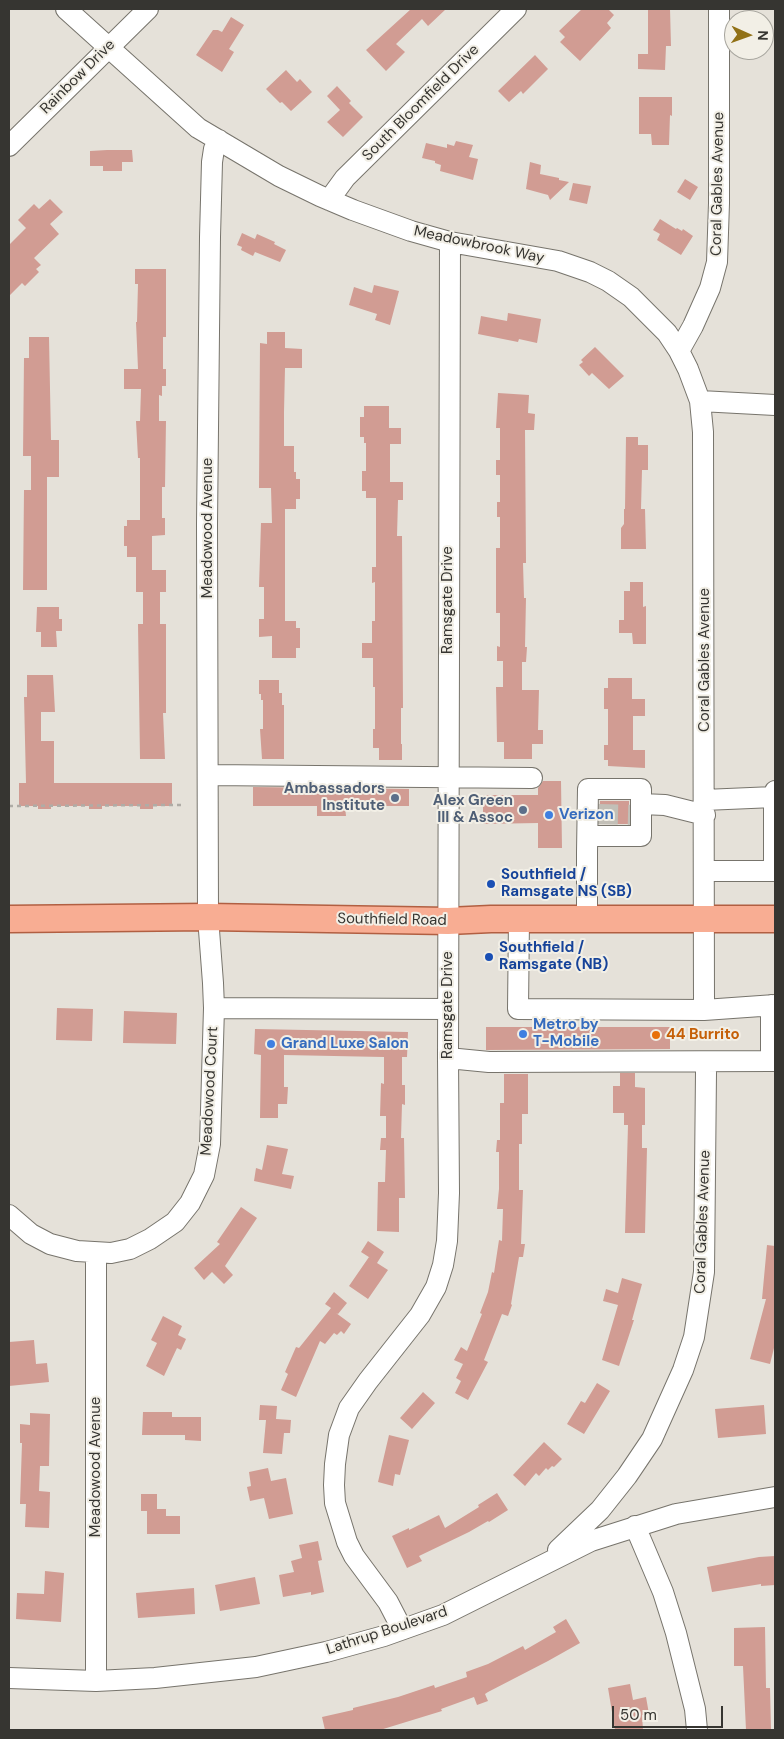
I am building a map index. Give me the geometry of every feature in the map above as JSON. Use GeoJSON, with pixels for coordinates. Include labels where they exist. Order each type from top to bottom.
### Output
{"type":"FeatureCollection","features":[{"type":"Feature","properties":{"kind":"main road","name":"Southfield Road"},"geometry":{"type":"LineString","coordinates":[[9,919],[208,917],[448,921],[519,919],[775,919]]}},
{"type":"Feature","properties":{"kind":"street","name":"Meadowbrook Way"},"geometry":{"type":"LineString","coordinates":[[66,9],[198,128],[279,176],[329,200],[377,219],[450,242],[558,261],[608,280],[631,297],[667,333],[688,369],[700,401]]}},
{"type":"Feature","properties":{"kind":"street","name":"Rainbow Drive"},"geometry":{"type":"LineString","coordinates":[[9,146],[148,9]]}},
{"type":"Feature","properties":{"kind":"street","name":"South Bloomfield Drive"},"geometry":{"type":"LineString","coordinates":[[329,200],[345,178],[516,9]]}},
{"type":"Feature","properties":{"kind":"street","name":"Coral Gables Avenue"},"geometry":{"type":"LineString","coordinates":[[678,351],[693,326],[710,288],[717,262],[719,203],[719,9]]}},
{"type":"Feature","properties":{"kind":"street","name":"Meadowood Avenue"},"geometry":{"type":"LineString","coordinates":[[208,917],[207,524],[210,237],[212,162],[214,150],[219,140]]}},
{"type":"Feature","properties":{"kind":"street","name":"Ramsgate Drive"},"geometry":{"type":"LineString","coordinates":[[402,1630],[388,1602],[354,1556],[347,1542],[335,1503],[335,1464],[339,1435],[350,1408],[368,1380],[420,1315],[436,1286],[443,1266],[447,1241],[449,1193],[450,242]]}},
{"type":"Feature","properties":{"kind":"street","name":"Coral Gables Avenue"},"geometry":{"type":"LineString","coordinates":[[700,401],[703,424],[704,480],[704,1010]]}},
{"type":"Feature","properties":{"kind":"street"},"geometry":{"type":"LineString","coordinates":[[700,401],[775,405]]}},
{"type":"Feature","properties":{"kind":"street"},"geometry":{"type":"LineString","coordinates":[[209,775],[532,778]]}},
{"type":"Feature","properties":{"kind":"street"},"geometry":{"type":"LineString","coordinates":[[587,919],[588,836],[593,814],[588,789],[641,789],[639,811],[641,836],[588,836]]}},
{"type":"Feature","properties":{"kind":"street"},"geometry":{"type":"LineString","coordinates":[[639,811],[665,805],[705,807],[774,794],[775,871],[704,871]]}},
{"type":"Feature","properties":{"kind":"street","name":"Meadowood Court"},"geometry":{"type":"LineString","coordinates":[[9,1214],[31,1234],[50,1244],[77,1251],[111,1253],[130,1248],[150,1239],[174,1222],[190,1203],[204,1175],[210,1144],[214,1008],[208,917]]}},
{"type":"Feature","properties":{"kind":"street"},"geometry":{"type":"LineString","coordinates":[[448,1058],[489,1062],[773,1061],[773,1004],[704,1010],[518,1009],[519,919]]}},
{"type":"Feature","properties":{"kind":"street"},"geometry":{"type":"LineString","coordinates":[[214,1008],[448,1009]]}},
{"type":"Feature","properties":{"kind":"street","name":"Coral Gables Avenue"},"geometry":{"type":"LineString","coordinates":[[545,1562],[600,1510],[627,1476],[652,1438],[683,1370],[694,1336],[704,1272],[706,1072]]}},
{"type":"Feature","properties":{"kind":"street","name":"Meadowood Avenue"},"geometry":{"type":"LineString","coordinates":[[96,1253],[96,1681]]}},
{"type":"Feature","properties":{"kind":"street","name":"Lathrup Boulevard"},"geometry":{"type":"LineString","coordinates":[[9,1678],[96,1681],[155,1678],[256,1667],[326,1652],[402,1630],[443,1614],[494,1590],[545,1562],[591,1541],[676,1514],[723,1504],[775,1497]]}},
{"type":"Feature","properties":{"kind":"street"},"geometry":{"type":"LineString","coordinates":[[635,1526],[662,1592],[676,1633],[695,1709],[697,1730]]}},
{"type":"Feature","properties":{"kind":"path"},"geometry":{"type":"LineString","coordinates":[[9,806],[182,805]]}},
{"type":"Feature","properties":{"kind":"building"},"geometry":{"type":"Polygon","coordinates":[[[411,9],[446,9],[428,26],[422,19],[396,44],[405,52],[386,71],[366,50],[411,9]]]}},
{"type":"Feature","properties":{"kind":"building"},"geometry":{"type":"Polygon","coordinates":[[[582,9],[608,9],[614,15],[607,23],[611,28],[580,61],[560,42],[565,37],[559,31],[582,9]]]}},
{"type":"Feature","properties":{"kind":"building"},"geometry":{"type":"Polygon","coordinates":[[[648,9],[670,9],[671,46],[666,46],[665,70],[638,69],[638,54],[648,54],[648,9]]]}},
{"type":"Feature","properties":{"kind":"building"},"geometry":{"type":"Polygon","coordinates":[[[231,17],[244,25],[229,49],[234,52],[222,72],[196,55],[213,30],[222,32],[231,17]]]}},
{"type":"Feature","properties":{"kind":"building"},"geometry":{"type":"Polygon","coordinates":[[[535,55],[548,69],[523,94],[521,91],[509,102],[498,91],[535,55]]]}},
{"type":"Feature","properties":{"kind":"building"},"geometry":{"type":"Polygon","coordinates":[[[286,70],[297,82],[300,79],[312,92],[291,111],[266,89],[286,70]]]}},
{"type":"Feature","properties":{"kind":"building"},"geometry":{"type":"Polygon","coordinates":[[[337,86],[351,101],[349,103],[363,117],[343,137],[327,122],[340,110],[327,96],[337,86]]]}},
{"type":"Feature","properties":{"kind":"building"},"geometry":{"type":"Polygon","coordinates":[[[639,97],[672,97],[669,145],[652,145],[651,134],[639,134],[639,97]]]}},
{"type":"Feature","properties":{"kind":"building"},"geometry":{"type":"Polygon","coordinates":[[[456,141],[473,145],[469,157],[478,159],[473,180],[440,171],[441,165],[435,163],[435,161],[422,158],[426,143],[447,148],[447,144],[454,146],[456,141]]]}},
{"type":"Feature","properties":{"kind":"building"},"geometry":{"type":"Polygon","coordinates":[[[132,150],[133,162],[122,162],[122,171],[103,171],[103,166],[90,166],[90,151],[132,150]]]}},
{"type":"Feature","properties":{"kind":"building"},"geometry":{"type":"Polygon","coordinates":[[[530,162],[541,165],[540,174],[569,182],[550,200],[548,195],[526,189],[530,162]]]}},
{"type":"Feature","properties":{"kind":"building"},"geometry":{"type":"Polygon","coordinates":[[[685,179],[698,187],[690,200],[677,192],[685,179]]]}},
{"type":"Feature","properties":{"kind":"building"},"geometry":{"type":"Polygon","coordinates":[[[573,183],[591,186],[587,204],[569,200],[573,183]]]}},
{"type":"Feature","properties":{"kind":"building"},"geometry":{"type":"Polygon","coordinates":[[[50,199],[63,212],[50,224],[59,234],[34,258],[41,265],[36,269],[39,272],[25,286],[22,283],[9,296],[9,245],[26,228],[18,220],[34,204],[39,209],[50,199]]]}},
{"type":"Feature","properties":{"kind":"building"},"geometry":{"type":"Polygon","coordinates":[[[660,219],[676,229],[682,231],[683,229],[693,236],[681,255],[657,240],[660,234],[653,230],[660,219]]]}},
{"type":"Feature","properties":{"kind":"building"},"geometry":{"type":"Polygon","coordinates":[[[242,233],[255,239],[257,234],[275,242],[274,244],[286,250],[280,262],[255,252],[253,256],[241,250],[242,247],[237,245],[242,233]]]}},
{"type":"Feature","properties":{"kind":"building"},"geometry":{"type":"Polygon","coordinates":[[[135,269],[166,269],[166,337],[163,337],[163,369],[166,369],[166,386],[162,386],[162,396],[159,395],[159,421],[166,421],[165,487],[162,487],[162,518],[165,518],[165,535],[152,536],[152,570],[166,570],[166,592],[160,592],[160,624],[166,624],[166,713],[163,713],[165,759],[140,759],[138,624],[143,624],[143,592],[136,592],[136,557],[127,557],[127,546],[124,546],[124,526],[127,526],[127,520],[140,520],[140,458],[138,458],[136,421],[140,421],[141,389],[124,389],[124,369],[138,369],[136,322],[138,284],[135,284],[135,269]]]}},
{"type":"Feature","properties":{"kind":"building"},"geometry":{"type":"Polygon","coordinates":[[[374,285],[399,291],[390,325],[375,320],[377,314],[349,305],[354,287],[372,293],[374,285]]]}},
{"type":"Feature","properties":{"kind":"building"},"geometry":{"type":"Polygon","coordinates":[[[508,313],[541,319],[537,343],[519,339],[518,342],[478,334],[481,316],[507,321],[508,313]]]}},
{"type":"Feature","properties":{"kind":"building"},"geometry":{"type":"Polygon","coordinates":[[[267,332],[285,332],[285,348],[302,349],[302,368],[285,368],[284,412],[284,446],[294,446],[294,472],[296,472],[296,479],[300,479],[300,499],[296,499],[296,509],[285,509],[285,621],[296,621],[296,628],[300,628],[300,648],[296,648],[296,658],[272,658],[272,636],[259,637],[259,619],[264,619],[264,587],[259,587],[261,523],[272,523],[271,488],[259,488],[260,343],[267,344],[267,332]]]}},
{"type":"Feature","properties":{"kind":"building"},"geometry":{"type":"Polygon","coordinates":[[[29,337],[49,337],[51,440],[59,440],[59,477],[47,477],[47,590],[23,590],[24,490],[31,490],[31,456],[23,456],[24,358],[29,358],[29,337]]]}},
{"type":"Feature","properties":{"kind":"building"},"geometry":{"type":"Polygon","coordinates":[[[595,347],[624,376],[609,389],[592,373],[589,376],[579,365],[583,362],[581,360],[595,347]]]}},
{"type":"Feature","properties":{"kind":"building"},"geometry":{"type":"Polygon","coordinates":[[[498,393],[529,395],[528,413],[535,414],[534,430],[525,430],[526,563],[523,563],[524,598],[526,598],[525,647],[527,647],[526,662],[522,662],[522,690],[539,690],[538,730],[543,730],[543,744],[532,744],[532,759],[504,759],[504,742],[497,742],[496,687],[503,687],[503,661],[497,661],[497,646],[500,647],[500,613],[496,613],[496,548],[500,548],[500,517],[497,517],[497,502],[500,502],[500,475],[496,475],[496,460],[500,460],[500,428],[496,428],[498,393]]]}},
{"type":"Feature","properties":{"kind":"building"},"geometry":{"type":"Polygon","coordinates":[[[364,406],[389,406],[389,428],[401,428],[401,444],[390,444],[390,482],[403,482],[403,500],[398,500],[397,536],[402,536],[402,760],[379,760],[379,748],[373,748],[375,687],[373,687],[373,658],[362,658],[362,643],[372,643],[372,621],[375,621],[375,582],[372,583],[372,567],[376,567],[376,498],[366,498],[366,491],[362,491],[362,471],[366,471],[366,443],[364,443],[364,437],[360,437],[360,417],[364,417],[364,406]]]}},
{"type":"Feature","properties":{"kind":"building"},"geometry":{"type":"Polygon","coordinates":[[[626,437],[638,437],[638,445],[648,445],[648,470],[642,470],[641,509],[645,509],[646,549],[621,549],[621,528],[624,524],[625,509],[626,437]]]}},
{"type":"Feature","properties":{"kind":"building"},"geometry":{"type":"Polygon","coordinates":[[[630,582],[643,582],[643,607],[646,606],[646,644],[633,644],[632,633],[619,633],[619,620],[624,620],[624,591],[630,591],[630,582]]]}},
{"type":"Feature","properties":{"kind":"building"},"geometry":{"type":"Polygon","coordinates":[[[37,607],[59,607],[62,631],[56,631],[57,647],[41,647],[41,632],[36,632],[37,607]]]}},
{"type":"Feature","properties":{"kind":"building"},"geometry":{"type":"Polygon","coordinates":[[[27,675],[53,675],[55,712],[41,712],[41,741],[54,741],[54,783],[172,783],[172,806],[153,806],[153,809],[140,809],[140,806],[102,806],[102,809],[89,809],[89,806],[51,806],[51,809],[38,809],[38,806],[19,806],[19,783],[26,783],[24,697],[27,697],[27,675]]]}},
{"type":"Feature","properties":{"kind":"building"},"geometry":{"type":"Polygon","coordinates":[[[608,678],[632,678],[632,699],[645,699],[645,716],[633,716],[633,750],[645,750],[645,768],[608,766],[608,760],[604,760],[604,745],[608,745],[608,709],[604,709],[604,688],[608,688],[608,678]]]}},
{"type":"Feature","properties":{"kind":"building"},"geometry":{"type":"Polygon","coordinates":[[[259,680],[279,680],[279,693],[282,693],[282,705],[284,705],[284,759],[262,759],[260,729],[263,729],[263,700],[261,700],[261,694],[259,694],[259,680]]]}},
{"type":"Feature","properties":{"kind":"building"},"geometry":{"type":"Polygon","coordinates":[[[543,781],[561,781],[562,848],[538,848],[538,823],[483,824],[483,795],[538,795],[538,788],[543,781]]]}},
{"type":"Feature","properties":{"kind":"building"},"geometry":{"type":"Polygon","coordinates":[[[253,787],[409,789],[409,806],[345,806],[346,816],[317,816],[317,806],[253,806],[253,787]]]}},
{"type":"Feature","properties":{"kind":"building"},"geometry":{"type":"Polygon","coordinates":[[[600,801],[629,801],[629,824],[599,824],[600,801]]]}},
{"type":"Feature","properties":{"kind":"building"},"geometry":{"type":"Polygon","coordinates":[[[57,1008],[93,1009],[92,1041],[56,1040],[57,1008]]]}},
{"type":"Feature","properties":{"kind":"building"},"geometry":{"type":"Polygon","coordinates":[[[124,1011],[177,1013],[176,1044],[123,1043],[124,1011]]]}},
{"type":"Feature","properties":{"kind":"building"},"geometry":{"type":"Polygon","coordinates":[[[486,1027],[670,1027],[670,1049],[486,1050],[486,1027]]]}},
{"type":"Feature","properties":{"kind":"building"},"geometry":{"type":"Polygon","coordinates":[[[255,1029],[408,1032],[407,1057],[402,1057],[402,1085],[405,1085],[405,1105],[402,1104],[401,1138],[404,1138],[405,1198],[399,1198],[399,1232],[377,1231],[378,1182],[385,1182],[386,1150],[380,1150],[381,1138],[386,1138],[386,1116],[380,1116],[381,1083],[384,1084],[384,1057],[284,1055],[284,1087],[288,1087],[287,1104],[278,1104],[278,1118],[260,1118],[261,1055],[254,1054],[255,1029]]]}},
{"type":"Feature","properties":{"kind":"building"},"geometry":{"type":"Polygon","coordinates":[[[620,1073],[635,1073],[635,1087],[645,1088],[645,1125],[642,1125],[642,1148],[647,1148],[645,1233],[625,1233],[628,1125],[624,1125],[624,1113],[613,1113],[613,1086],[620,1086],[620,1073]]]}},
{"type":"Feature","properties":{"kind":"building"},"geometry":{"type":"Polygon","coordinates":[[[504,1074],[528,1074],[528,1114],[522,1114],[522,1144],[519,1144],[519,1190],[523,1190],[521,1244],[525,1244],[523,1257],[519,1257],[512,1305],[508,1316],[502,1314],[484,1360],[488,1362],[468,1400],[455,1393],[461,1381],[456,1378],[463,1364],[454,1360],[461,1347],[467,1351],[482,1314],[480,1313],[488,1292],[492,1272],[494,1273],[499,1240],[502,1241],[503,1209],[497,1209],[499,1152],[496,1152],[497,1140],[500,1140],[500,1103],[504,1103],[504,1074]]]}},
{"type":"Feature","properties":{"kind":"building"},"geometry":{"type":"Polygon","coordinates":[[[267,1145],[288,1149],[282,1174],[294,1176],[291,1189],[254,1181],[256,1168],[262,1170],[267,1145]]]}},
{"type":"Feature","properties":{"kind":"building"},"geometry":{"type":"Polygon","coordinates":[[[241,1207],[257,1218],[225,1266],[233,1275],[224,1284],[212,1272],[204,1280],[194,1268],[220,1244],[217,1242],[241,1207]]]}},
{"type":"Feature","properties":{"kind":"building"},"geometry":{"type":"Polygon","coordinates":[[[368,1241],[384,1252],[377,1263],[388,1270],[368,1299],[349,1286],[369,1257],[361,1252],[368,1241]]]}},
{"type":"Feature","properties":{"kind":"building"},"geometry":{"type":"Polygon","coordinates":[[[767,1245],[775,1246],[775,1344],[770,1364],[750,1359],[766,1299],[762,1299],[767,1245]]]}},
{"type":"Feature","properties":{"kind":"building"},"geometry":{"type":"Polygon","coordinates":[[[622,1278],[642,1284],[632,1320],[634,1320],[619,1366],[602,1360],[618,1305],[603,1301],[606,1289],[618,1293],[622,1278]]]}},
{"type":"Feature","properties":{"kind":"building"},"geometry":{"type":"Polygon","coordinates":[[[334,1292],[347,1303],[338,1314],[336,1313],[351,1324],[344,1334],[341,1331],[337,1335],[334,1333],[325,1344],[320,1341],[296,1397],[281,1390],[288,1374],[285,1372],[296,1347],[299,1348],[331,1308],[325,1304],[334,1292]]]}},
{"type":"Feature","properties":{"kind":"building"},"geometry":{"type":"Polygon","coordinates":[[[163,1316],[182,1326],[178,1335],[186,1339],[181,1350],[177,1348],[164,1376],[146,1366],[157,1343],[151,1340],[163,1316]]]}},
{"type":"Feature","properties":{"kind":"building"},"geometry":{"type":"Polygon","coordinates":[[[34,1340],[36,1364],[47,1363],[49,1382],[9,1386],[9,1342],[34,1340]]]}},
{"type":"Feature","properties":{"kind":"building"},"geometry":{"type":"Polygon","coordinates":[[[597,1383],[610,1391],[584,1434],[567,1424],[581,1401],[585,1403],[597,1383]]]}},
{"type":"Feature","properties":{"kind":"building"},"geometry":{"type":"Polygon","coordinates":[[[423,1392],[435,1403],[412,1429],[400,1418],[423,1392]]]}},
{"type":"Feature","properties":{"kind":"building"},"geometry":{"type":"Polygon","coordinates":[[[260,1405],[277,1406],[276,1419],[291,1420],[290,1433],[284,1433],[282,1454],[263,1453],[266,1420],[259,1420],[260,1405]]]}},
{"type":"Feature","properties":{"kind":"building"},"geometry":{"type":"Polygon","coordinates":[[[764,1405],[766,1434],[718,1438],[715,1409],[764,1405]]]}},
{"type":"Feature","properties":{"kind":"building"},"geometry":{"type":"Polygon","coordinates":[[[143,1412],[172,1412],[172,1417],[201,1417],[201,1441],[185,1440],[185,1435],[142,1435],[143,1412]]]}},
{"type":"Feature","properties":{"kind":"building"},"geometry":{"type":"Polygon","coordinates":[[[30,1413],[50,1414],[49,1466],[40,1466],[39,1491],[50,1492],[49,1528],[25,1527],[26,1504],[20,1504],[22,1443],[20,1443],[20,1424],[30,1425],[30,1413]]]}},
{"type":"Feature","properties":{"kind":"building"},"geometry":{"type":"Polygon","coordinates":[[[389,1435],[409,1440],[400,1475],[395,1474],[393,1486],[378,1482],[389,1435]]]}},
{"type":"Feature","properties":{"kind":"building"},"geometry":{"type":"Polygon","coordinates":[[[544,1442],[562,1459],[554,1467],[552,1466],[548,1470],[546,1468],[539,1476],[536,1473],[525,1486],[513,1475],[544,1442]]]}},
{"type":"Feature","properties":{"kind":"building"},"geometry":{"type":"Polygon","coordinates":[[[268,1468],[271,1481],[286,1478],[293,1514],[269,1519],[264,1498],[250,1501],[247,1487],[251,1486],[249,1472],[268,1468]]]}},
{"type":"Feature","properties":{"kind":"building"},"geometry":{"type":"Polygon","coordinates":[[[497,1493],[508,1510],[489,1522],[419,1556],[422,1561],[407,1568],[392,1536],[439,1515],[445,1528],[479,1507],[478,1505],[497,1493]]]}},
{"type":"Feature","properties":{"kind":"building"},"geometry":{"type":"Polygon","coordinates":[[[141,1494],[157,1494],[157,1509],[166,1509],[166,1516],[180,1516],[180,1534],[147,1534],[147,1511],[141,1511],[141,1494]]]}},
{"type":"Feature","properties":{"kind":"building"},"geometry":{"type":"Polygon","coordinates":[[[318,1541],[322,1560],[318,1561],[324,1592],[311,1595],[311,1592],[283,1597],[279,1575],[294,1572],[291,1561],[302,1558],[299,1545],[318,1541]]]}},
{"type":"Feature","properties":{"kind":"building"},"geometry":{"type":"Polygon","coordinates":[[[775,1556],[775,1585],[761,1586],[761,1584],[712,1592],[707,1567],[759,1557],[775,1556]]]}},
{"type":"Feature","properties":{"kind":"building"},"geometry":{"type":"Polygon","coordinates":[[[45,1571],[64,1573],[61,1622],[16,1619],[17,1593],[44,1594],[45,1571]]]}},
{"type":"Feature","properties":{"kind":"building"},"geometry":{"type":"Polygon","coordinates":[[[255,1577],[260,1604],[220,1611],[215,1585],[255,1577]]]}},
{"type":"Feature","properties":{"kind":"building"},"geometry":{"type":"Polygon","coordinates":[[[194,1588],[195,1614],[138,1618],[136,1593],[194,1588]]]}},
{"type":"Feature","properties":{"kind":"building"},"geometry":{"type":"Polygon","coordinates":[[[566,1619],[580,1643],[488,1692],[485,1694],[488,1701],[477,1705],[474,1697],[441,1709],[442,1711],[380,1730],[325,1730],[322,1717],[353,1710],[353,1708],[398,1697],[434,1685],[435,1688],[467,1677],[466,1672],[488,1664],[523,1646],[525,1650],[556,1632],[553,1627],[566,1619]]]}},
{"type":"Feature","properties":{"kind":"building"},"geometry":{"type":"Polygon","coordinates":[[[765,1627],[766,1688],[770,1688],[771,1730],[746,1730],[743,1666],[734,1666],[734,1628],[765,1627]]]}},
{"type":"Feature","properties":{"kind":"building"},"geometry":{"type":"Polygon","coordinates":[[[630,1684],[633,1700],[646,1697],[649,1714],[642,1715],[643,1730],[615,1730],[608,1688],[630,1684]]]}},
{"type":"Feature","properties":{"kind":"tunnel"},"geometry":{"type":"LineString","coordinates":[[598,814],[636,815]]}},
{"type":"Feature","properties":{"kind":"place","name":"Ambassadors Institute"},"geometry":{"type":"Point","coordinates":[395,798]}},
{"type":"Feature","properties":{"kind":"place","name":"Alex Green III & Assoc"},"geometry":{"type":"Point","coordinates":[523,810]}},
{"type":"Feature","properties":{"kind":"place","name":"Verizon"},"geometry":{"type":"Point","coordinates":[549,815]}},
{"type":"Feature","properties":{"kind":"place","name":"Southfield / Ramsgate NS (SB)"},"geometry":{"type":"Point","coordinates":[491,884]}},
{"type":"Feature","properties":{"kind":"place","name":"Southfield / Ramsgate (NB)"},"geometry":{"type":"Point","coordinates":[489,957]}},
{"type":"Feature","properties":{"kind":"place","name":"Metro by T-Mobile"},"geometry":{"type":"Point","coordinates":[523,1034]}},
{"type":"Feature","properties":{"kind":"place","name":"44 Burrito"},"geometry":{"type":"Point","coordinates":[656,1035]}},
{"type":"Feature","properties":{"kind":"place","name":"Grand Luxe Salon"},"geometry":{"type":"Point","coordinates":[271,1044]}}]}
